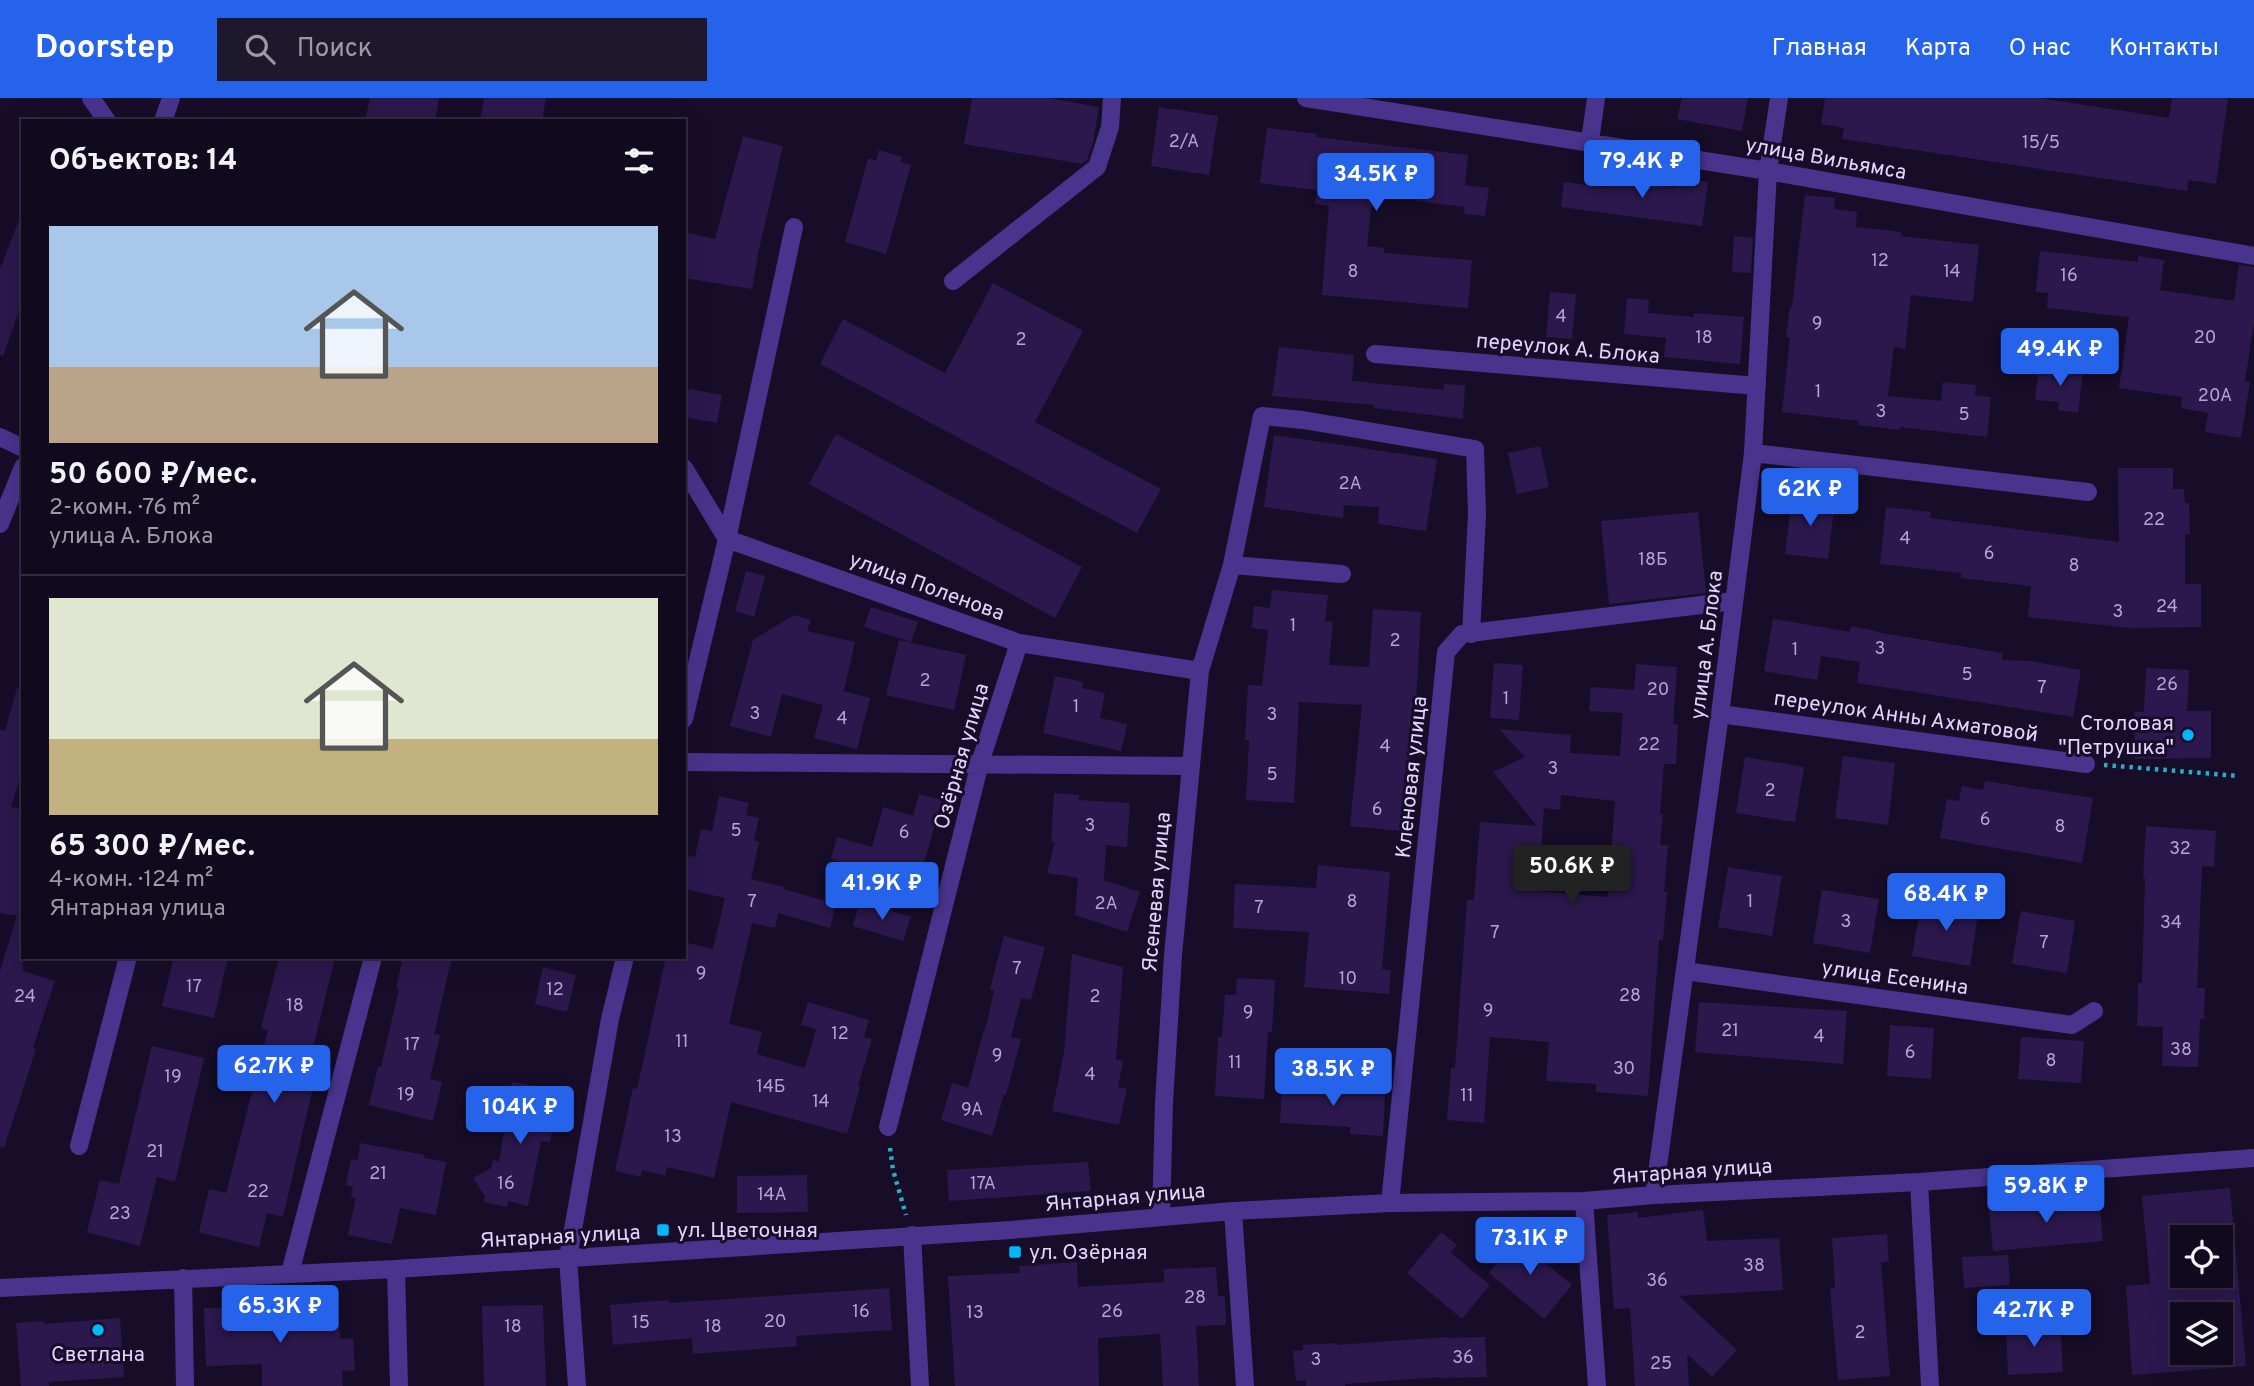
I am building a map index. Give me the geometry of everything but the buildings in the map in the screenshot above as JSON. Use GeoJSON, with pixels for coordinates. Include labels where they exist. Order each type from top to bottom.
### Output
{"type":"FeatureCollection","features":[{"type":"Feature","properties":{"kind":"street"},"geometry":{"type":"LineString","coordinates":[[91,98],[106,119]]}},
{"type":"Feature","properties":{"kind":"street"},"geometry":{"type":"LineString","coordinates":[[164,119],[171,98]]}},
{"type":"Feature","properties":{"kind":"street"},"geometry":{"type":"LineString","coordinates":[[953,281],[1097,167],[1110,127],[1112,98]]}},
{"type":"Feature","properties":{"kind":"street","name":"улица Вильямса"},"geometry":{"type":"LineString","coordinates":[[1306,98],[1590,141],[2254,256]]}},
{"type":"Feature","properties":{"kind":"street"},"geometry":{"type":"LineString","coordinates":[[1590,141],[1597,98]]}},
{"type":"Feature","properties":{"kind":"street","name":"улица А. Блока"},"geometry":{"type":"LineString","coordinates":[[1654,1195],[1753,453],[1768,171],[1779,98]]}},
{"type":"Feature","properties":{"kind":"street"},"geometry":{"type":"LineString","coordinates":[[686,711],[727,539],[794,227]]}},
{"type":"Feature","properties":{"kind":"street","name":"переулок А. Блока"},"geometry":{"type":"LineString","coordinates":[[1375,355],[1757,386]]}},
{"type":"Feature","properties":{"kind":"street","name":"Ясеневая улица"},"geometry":{"type":"LineString","coordinates":[[1161,1217],[1164,1103],[1173,955],[1200,671],[1230,570],[1262,416],[1303,420],[1475,449],[1477,514],[1471,634]]}},
{"type":"Feature","properties":{"kind":"street"},"geometry":{"type":"LineString","coordinates":[[0,437],[21,447]]}},
{"type":"Feature","properties":{"kind":"street"},"geometry":{"type":"LineString","coordinates":[[1753,453],[2088,492]]}},
{"type":"Feature","properties":{"kind":"street"},"geometry":{"type":"LineString","coordinates":[[686,471],[727,539]]}},
{"type":"Feature","properties":{"kind":"street"},"geometry":{"type":"LineString","coordinates":[[0,524],[21,472]]}},
{"type":"Feature","properties":{"kind":"street","name":"улица Поленова"},"geometry":{"type":"LineString","coordinates":[[727,539],[1019,643],[1200,671]]}},
{"type":"Feature","properties":{"kind":"street"},"geometry":{"type":"LineString","coordinates":[[1230,570],[1342,574]]}},
{"type":"Feature","properties":{"kind":"street"},"geometry":{"type":"LineString","coordinates":[[1471,634],[1734,601]]}},
{"type":"Feature","properties":{"kind":"street","name":"Кленовая улица"},"geometry":{"type":"LineString","coordinates":[[1390,1203],[1446,652],[1462,634],[1471,634]]}},
{"type":"Feature","properties":{"kind":"street","name":"Озёрная улица"},"geometry":{"type":"LineString","coordinates":[[888,1127],[980,763],[1019,643]]}},
{"type":"Feature","properties":{"kind":"street","name":"переулок Анны Ахматовой"},"geometry":{"type":"LineString","coordinates":[[1720,714],[2085,764]]}},
{"type":"Feature","properties":{"kind":"street"},"geometry":{"type":"LineString","coordinates":[[686,762],[1190,766]]}},
{"type":"Feature","properties":{"kind":"street"},"geometry":{"type":"LineString","coordinates":[[79,1146],[127,959]]}},
{"type":"Feature","properties":{"kind":"street"},"geometry":{"type":"LineString","coordinates":[[290,1273],[372,959]]}},
{"type":"Feature","properties":{"kind":"street"},"geometry":{"type":"LineString","coordinates":[[577,1386],[568,1258],[610,1019],[625,959]]}},
{"type":"Feature","properties":{"kind":"street","name":"улица Есенина"},"geometry":{"type":"LineString","coordinates":[[1685,971],[2072,1024],[2094,1010]]}},
{"type":"Feature","properties":{"kind":"street","name":"Янтарная улица"},"geometry":{"type":"LineString","coordinates":[[0,1288],[396,1269],[1012,1230],[1233,1211],[1390,1203],[1584,1201],[1919,1182],[2254,1158]]}},
{"type":"Feature","properties":{"kind":"street"},"geometry":{"type":"LineString","coordinates":[[1919,1182],[1930,1386]]}},
{"type":"Feature","properties":{"kind":"street"},"geometry":{"type":"LineString","coordinates":[[1584,1201],[1597,1386]]}},
{"type":"Feature","properties":{"kind":"street"},"geometry":{"type":"LineString","coordinates":[[1233,1211],[1245,1386]]}},
{"type":"Feature","properties":{"kind":"street"},"geometry":{"type":"LineString","coordinates":[[912,1235],[920,1386]]}},
{"type":"Feature","properties":{"kind":"street"},"geometry":{"type":"LineString","coordinates":[[396,1269],[399,1386]]}},
{"type":"Feature","properties":{"kind":"street"},"geometry":{"type":"LineString","coordinates":[[183,1278],[185,1386]]}},
{"type":"Feature","properties":{"kind":"path"},"geometry":{"type":"LineString","coordinates":[[2085,764],[2239,776]]}},
{"type":"Feature","properties":{"kind":"path"},"geometry":{"type":"LineString","coordinates":[[888,1127],[893,1170],[912,1235]]}},
{"type":"Feature","properties":{"kind":"place","name":"Столовая \"Петрушка\""},"geometry":{"type":"Point","coordinates":[2188,735]}},
{"type":"Feature","properties":{"kind":"place","name":"ул. Цветочная"},"geometry":{"type":"Point","coordinates":[663,1230]}},
{"type":"Feature","properties":{"kind":"place","name":"ул. Озёрная"},"geometry":{"type":"Point","coordinates":[1015,1252]}},
{"type":"Feature","properties":{"kind":"place","name":"Светлана"},"geometry":{"type":"Point","coordinates":[98,1330]}}]}
